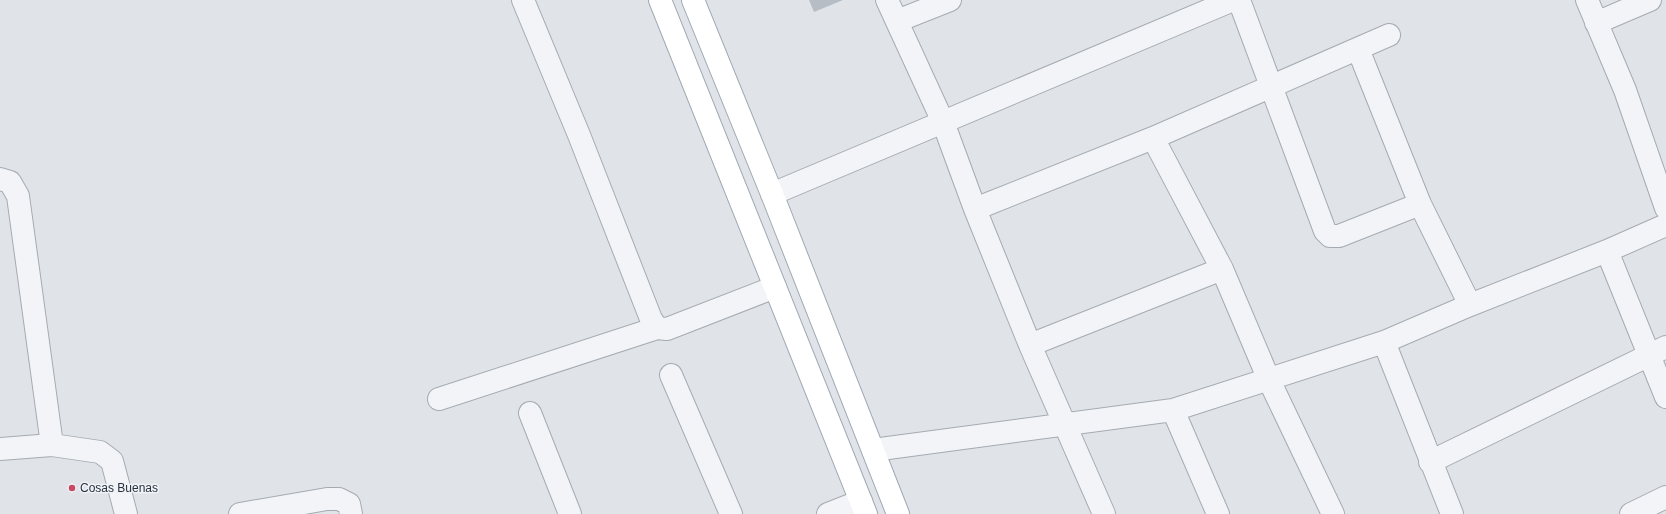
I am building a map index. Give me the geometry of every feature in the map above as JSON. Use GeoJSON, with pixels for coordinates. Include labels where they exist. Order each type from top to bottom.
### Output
{"type":"FeatureCollection","features":[{"type":"Feature","properties":{"kind":"main road"},"geometry":{"type":"LineString","coordinates":[[660,0],[863,508]]}},
{"type":"Feature","properties":{"kind":"main road"},"geometry":{"type":"LineString","coordinates":[[693,0],[772,194],[898,514]]}},
{"type":"Feature","properties":{"kind":"street"},"geometry":{"type":"LineString","coordinates":[[523,0],[582,143],[651,319],[657,328]]}},
{"type":"Feature","properties":{"kind":"street"},"geometry":{"type":"LineString","coordinates":[[887,0],[943,122],[975,209],[1030,345],[1066,424],[1104,514]]}},
{"type":"Feature","properties":{"kind":"street"},"geometry":{"type":"LineString","coordinates":[[896,21],[950,0]]}},
{"type":"Feature","properties":{"kind":"street"},"geometry":{"type":"LineString","coordinates":[[772,194],[1233,0]]}},
{"type":"Feature","properties":{"kind":"street"},"geometry":{"type":"LineString","coordinates":[[1239,0],[1325,231],[1330,236],[1339,236],[1420,204]]}},
{"type":"Feature","properties":{"kind":"street"},"geometry":{"type":"LineString","coordinates":[[1587,0],[1625,90],[1666,208]]}},
{"type":"Feature","properties":{"kind":"street"},"geometry":{"type":"LineString","coordinates":[[1596,23],[1650,0]]}},
{"type":"Feature","properties":{"kind":"street"},"geometry":{"type":"LineString","coordinates":[[975,209],[1153,138],[1389,35]]}},
{"type":"Feature","properties":{"kind":"street"},"geometry":{"type":"LineString","coordinates":[[1358,49],[1420,204],[1470,305]]}},
{"type":"Feature","properties":{"kind":"street"},"geometry":{"type":"LineString","coordinates":[[1153,138],[1222,269],[1269,380],[1333,514]]}},
{"type":"Feature","properties":{"kind":"street"},"geometry":{"type":"LineString","coordinates":[[0,179],[10,182],[18,196],[52,444]]}},
{"type":"Feature","properties":{"kind":"street"},"geometry":{"type":"LineString","coordinates":[[873,450],[1173,410],[1384,342],[1470,305],[1607,251],[1666,225]]}},
{"type":"Feature","properties":{"kind":"street"},"geometry":{"type":"LineString","coordinates":[[1607,251],[1657,351],[1666,397]]}},
{"type":"Feature","properties":{"kind":"street"},"geometry":{"type":"LineString","coordinates":[[1030,345],[1222,269]]}},
{"type":"Feature","properties":{"kind":"street"},"geometry":{"type":"LineString","coordinates":[[439,399],[657,328],[667,329],[775,287]]}},
{"type":"Feature","properties":{"kind":"street"},"geometry":{"type":"LineString","coordinates":[[1384,342],[1430,462],[1452,514]]}},
{"type":"Feature","properties":{"kind":"street"},"geometry":{"type":"LineString","coordinates":[[1430,462],[1657,351]]}},
{"type":"Feature","properties":{"kind":"street"},"geometry":{"type":"LineString","coordinates":[[671,375],[731,514]]}},
{"type":"Feature","properties":{"kind":"street"},"geometry":{"type":"LineString","coordinates":[[1173,410],[1218,514]]}},
{"type":"Feature","properties":{"kind":"street"},"geometry":{"type":"LineString","coordinates":[[530,413],[570,514]]}},
{"type":"Feature","properties":{"kind":"street"},"geometry":{"type":"LineString","coordinates":[[0,449],[52,444],[100,452],[112,461],[126,514]]}},
{"type":"Feature","properties":{"kind":"street"},"geometry":{"type":"LineString","coordinates":[[1631,514],[1666,497]]}},
{"type":"Feature","properties":{"kind":"street"},"geometry":{"type":"LineString","coordinates":[[240,514],[327,499],[339,499],[349,504],[351,514]]}},
{"type":"Feature","properties":{"kind":"street"},"geometry":{"type":"LineString","coordinates":[[828,514],[863,508]]}},
{"type":"Feature","properties":{"kind":"building"},"geometry":{"type":"Polygon","coordinates":[[[809,0],[843,0],[814,12],[809,0]]]}},
{"type":"Feature","properties":{"kind":"place","name":"Cosas Buenas"},"geometry":{"type":"Point","coordinates":[72,488]}}]}
